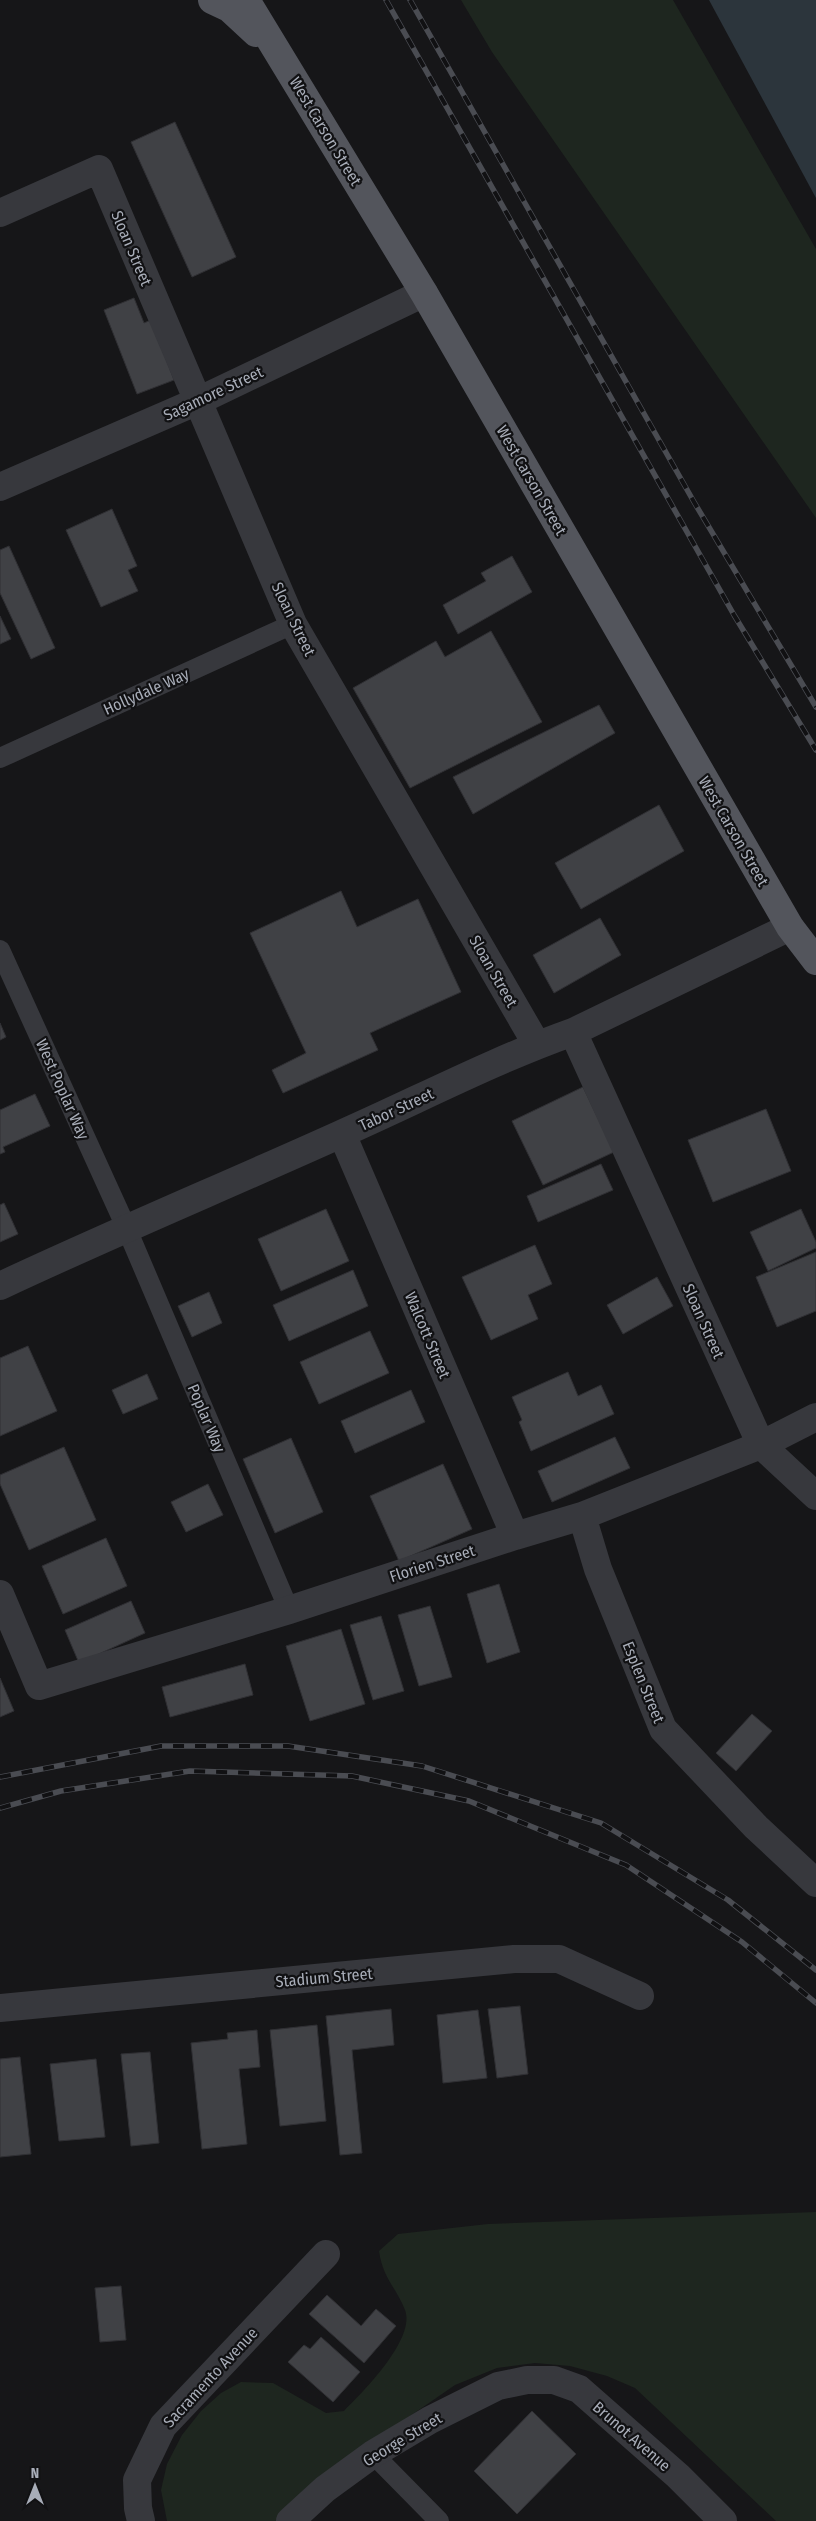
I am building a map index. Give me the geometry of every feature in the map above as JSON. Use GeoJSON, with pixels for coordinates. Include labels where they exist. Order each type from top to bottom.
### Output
{"type":"FeatureCollection","features":[{"type":"Feature","properties":{"kind":"main road"},"geometry":{"type":"LineString","coordinates":[[212,0],[229,8],[278,52]]}},
{"type":"Feature","properties":{"kind":"main road","name":"West Carson Street"},"geometry":{"type":"LineString","coordinates":[[246,0],[424,292],[790,927],[816,961]]}},
{"type":"Feature","properties":{"kind":"street","name":"Sloan Street"},"geometry":{"type":"LineString","coordinates":[[0,213],[99,169],[293,624],[537,1045]]}},
{"type":"Feature","properties":{"kind":"street","name":"Sagamore Street"},"geometry":{"type":"LineString","coordinates":[[0,488],[198,401],[424,292]]}},
{"type":"Feature","properties":{"kind":"street","name":"Tabor Street"},"geometry":{"type":"LineString","coordinates":[[0,1286],[126,1227],[342,1134],[537,1045],[573,1032],[790,927]]}},
{"type":"Feature","properties":{"kind":"street","name":"Sloan Street"},"geometry":{"type":"LineString","coordinates":[[573,1032],[761,1445]]}},
{"type":"Feature","properties":{"kind":"street","name":"Walcott Street"},"geometry":{"type":"LineString","coordinates":[[342,1134],[515,1536]]}},
{"type":"Feature","properties":{"kind":"street","name":"Florien Street"},"geometry":{"type":"LineString","coordinates":[[0,1594],[39,1686],[289,1610],[582,1516],[761,1445],[816,1417]]}},
{"type":"Feature","properties":{"kind":"street"},"geometry":{"type":"LineString","coordinates":[[761,1445],[816,1496]]}},
{"type":"Feature","properties":{"kind":"street","name":"Esplen Street"},"geometry":{"type":"LineString","coordinates":[[582,1516],[598,1569],[663,1729],[756,1827],[816,1883]]}},
{"type":"Feature","properties":{"kind":"street","name":"Stadium Street"},"geometry":{"type":"LineString","coordinates":[[0,2008],[514,1959],[559,1959],[640,1996]]}},
{"type":"Feature","properties":{"kind":"street","name":"Sacramento Avenue"},"geometry":{"type":"LineString","coordinates":[[141,2521],[138,2508],[137,2480],[163,2426],[326,2254]]}},
{"type":"Feature","properties":{"kind":"street","name":"George Street"},"geometry":{"type":"LineString","coordinates":[[290,2521],[325,2489],[372,2454],[430,2420],[498,2386],[527,2380]]}},
{"type":"Feature","properties":{"kind":"street","name":"Brunot Avenue"},"geometry":{"type":"LineString","coordinates":[[527,2380],[554,2380],[579,2389],[678,2476],[723,2521]]}},
{"type":"Feature","properties":{"kind":"lane","name":"Hollydale Way"},"geometry":{"type":"LineString","coordinates":[[0,758],[293,624]]}},
{"type":"Feature","properties":{"kind":"lane","name":"West Poplar Way"},"geometry":{"type":"LineString","coordinates":[[0,950],[126,1227]]}},
{"type":"Feature","properties":{"kind":"lane","name":"Poplar Way"},"geometry":{"type":"LineString","coordinates":[[126,1227],[289,1610]]}},
{"type":"Feature","properties":{"kind":"lane"},"geometry":{"type":"LineString","coordinates":[[372,2454],[439,2521]]}},
{"type":"Feature","properties":{"kind":"shaded area"},"geometry":{"type":"Polygon","coordinates":[[[461,0],[673,0],[816,249],[816,518],[492,52],[461,0]]]}},
{"type":"Feature","properties":{"kind":"shaded area"},"geometry":{"type":"Polygon","coordinates":[[[709,0],[816,0],[816,198],[709,0]]]}},
{"type":"Feature","properties":{"kind":"shaded area"},"geometry":{"type":"Polygon","coordinates":[[[816,2212],[816,2521],[776,2521],[635,2388],[607,2376],[570,2366],[535,2363],[497,2368],[455,2385],[397,2425],[278,2521],[167,2521],[161,2490],[167,2464],[182,2435],[201,2411],[221,2393],[241,2382],[273,2383],[326,2413],[344,2411],[375,2378],[396,2350],[403,2335],[406,2322],[405,2310],[383,2269],[379,2251],[398,2234],[488,2224],[816,2212]]]}},
{"type":"Feature","properties":{"kind":"building"},"geometry":{"type":"Polygon","coordinates":[[[175,122],[236,257],[192,277],[131,142],[175,122]]]}},
{"type":"Feature","properties":{"kind":"building"},"geometry":{"type":"Polygon","coordinates":[[[134,298],[144,323],[151,320],[174,380],[137,394],[104,310],[134,298]]]}},
{"type":"Feature","properties":{"kind":"building"},"geometry":{"type":"Polygon","coordinates":[[[112,509],[137,566],[128,570],[138,591],[101,607],[66,530],[112,509]]]}},
{"type":"Feature","properties":{"kind":"building"},"geometry":{"type":"Polygon","coordinates":[[[9,546],[55,648],[31,659],[0,593],[0,550],[9,546]]]}},
{"type":"Feature","properties":{"kind":"building"},"geometry":{"type":"Polygon","coordinates":[[[512,556],[532,592],[458,634],[443,605],[486,581],[481,573],[512,556]]]}},
{"type":"Feature","properties":{"kind":"building"},"geometry":{"type":"Polygon","coordinates":[[[0,616],[11,639],[0,644],[0,616]]]}},
{"type":"Feature","properties":{"kind":"building"},"geometry":{"type":"Polygon","coordinates":[[[491,631],[542,722],[410,788],[353,688],[436,641],[445,657],[491,631]]]}},
{"type":"Feature","properties":{"kind":"building"},"geometry":{"type":"Polygon","coordinates":[[[599,705],[615,733],[473,814],[453,777],[599,705]]]}},
{"type":"Feature","properties":{"kind":"building"},"geometry":{"type":"Polygon","coordinates":[[[659,805],[684,851],[581,909],[555,863],[659,805]]]}},
{"type":"Feature","properties":{"kind":"building"},"geometry":{"type":"Polygon","coordinates":[[[341,891],[357,927],[418,899],[461,992],[370,1033],[378,1050],[283,1093],[272,1070],[306,1053],[250,933],[341,891]]]}},
{"type":"Feature","properties":{"kind":"building"},"geometry":{"type":"Polygon","coordinates":[[[600,918],[621,955],[554,993],[533,955],[600,918]]]}},
{"type":"Feature","properties":{"kind":"building"},"geometry":{"type":"Polygon","coordinates":[[[0,1023],[6,1037],[0,1040],[0,1023]]]}},
{"type":"Feature","properties":{"kind":"building"},"geometry":{"type":"Polygon","coordinates":[[[583,1087],[614,1152],[543,1185],[512,1121],[583,1087]]]}},
{"type":"Feature","properties":{"kind":"building"},"geometry":{"type":"Polygon","coordinates":[[[35,1094],[50,1126],[3,1147],[5,1152],[0,1154],[0,1110],[35,1094]]]}},
{"type":"Feature","properties":{"kind":"building"},"geometry":{"type":"Polygon","coordinates":[[[766,1109],[791,1171],[713,1202],[688,1140],[766,1109]]]}},
{"type":"Feature","properties":{"kind":"building"},"geometry":{"type":"Polygon","coordinates":[[[601,1164],[613,1190],[538,1222],[527,1196],[601,1164]]]}},
{"type":"Feature","properties":{"kind":"building"},"geometry":{"type":"Polygon","coordinates":[[[4,1203],[18,1234],[0,1242],[0,1205],[4,1203]]]}},
{"type":"Feature","properties":{"kind":"building"},"geometry":{"type":"Polygon","coordinates":[[[326,1209],[349,1261],[281,1291],[258,1239],[326,1209]]]}},
{"type":"Feature","properties":{"kind":"building"},"geometry":{"type":"Polygon","coordinates":[[[801,1209],[816,1242],[816,1248],[768,1271],[750,1232],[801,1209]]]}},
{"type":"Feature","properties":{"kind":"building"},"geometry":{"type":"Polygon","coordinates":[[[535,1245],[552,1284],[528,1295],[538,1319],[491,1340],[462,1277],[535,1245]]]}},
{"type":"Feature","properties":{"kind":"building"},"geometry":{"type":"Polygon","coordinates":[[[816,1252],[816,1311],[777,1327],[756,1277],[816,1252]]]}},
{"type":"Feature","properties":{"kind":"building"},"geometry":{"type":"Polygon","coordinates":[[[353,1270],[368,1306],[289,1341],[273,1305],[353,1270]]]}},
{"type":"Feature","properties":{"kind":"building"},"geometry":{"type":"Polygon","coordinates":[[[657,1277],[673,1306],[623,1334],[607,1305],[657,1277]]]}},
{"type":"Feature","properties":{"kind":"building"},"geometry":{"type":"Polygon","coordinates":[[[209,1292],[222,1323],[192,1337],[178,1306],[209,1292]]]}},
{"type":"Feature","properties":{"kind":"building"},"geometry":{"type":"Polygon","coordinates":[[[370,1331],[389,1373],[319,1404],[300,1362],[370,1331]]]}},
{"type":"Feature","properties":{"kind":"building"},"geometry":{"type":"Polygon","coordinates":[[[28,1346],[57,1411],[0,1436],[0,1358],[28,1346]]]}},
{"type":"Feature","properties":{"kind":"building"},"geometry":{"type":"Polygon","coordinates":[[[568,1372],[578,1396],[601,1385],[614,1414],[531,1451],[519,1422],[522,1420],[512,1397],[568,1372]]]}},
{"type":"Feature","properties":{"kind":"building"},"geometry":{"type":"Polygon","coordinates":[[[147,1374],[158,1399],[123,1414],[112,1390],[147,1374]]]}},
{"type":"Feature","properties":{"kind":"building"},"geometry":{"type":"Polygon","coordinates":[[[411,1390],[425,1422],[355,1453],[341,1421],[411,1390]]]}},
{"type":"Feature","properties":{"kind":"building"},"geometry":{"type":"Polygon","coordinates":[[[615,1437],[630,1468],[552,1502],[538,1471],[615,1437]]]}},
{"type":"Feature","properties":{"kind":"building"},"geometry":{"type":"Polygon","coordinates":[[[291,1438],[323,1512],[275,1533],[243,1459],[291,1438]]]}},
{"type":"Feature","properties":{"kind":"building"},"geometry":{"type":"Polygon","coordinates":[[[64,1447],[96,1520],[29,1550],[0,1484],[0,1475],[64,1447]]]}},
{"type":"Feature","properties":{"kind":"building"},"geometry":{"type":"Polygon","coordinates":[[[443,1464],[472,1529],[399,1561],[370,1496],[443,1464]]]}},
{"type":"Feature","properties":{"kind":"building"},"geometry":{"type":"Polygon","coordinates":[[[208,1484],[223,1515],[186,1532],[171,1502],[208,1484]]]}},
{"type":"Feature","properties":{"kind":"building"},"geometry":{"type":"Polygon","coordinates":[[[106,1538],[127,1586],[63,1614],[42,1566],[106,1538]]]}},
{"type":"Feature","properties":{"kind":"building"},"geometry":{"type":"Polygon","coordinates":[[[499,1584],[520,1652],[487,1663],[467,1594],[499,1584]]]}},
{"type":"Feature","properties":{"kind":"building"},"geometry":{"type":"Polygon","coordinates":[[[131,1601],[145,1633],[79,1663],[65,1630],[131,1601]]]}},
{"type":"Feature","properties":{"kind":"building"},"geometry":{"type":"Polygon","coordinates":[[[430,1606],[452,1677],[419,1686],[398,1615],[430,1606]]]}},
{"type":"Feature","properties":{"kind":"building"},"geometry":{"type":"Polygon","coordinates":[[[381,1616],[404,1691],[373,1700],[350,1625],[381,1616]]]}},
{"type":"Feature","properties":{"kind":"building"},"geometry":{"type":"Polygon","coordinates":[[[341,1629],[365,1704],[310,1721],[286,1646],[341,1629]]]}},
{"type":"Feature","properties":{"kind":"building"},"geometry":{"type":"Polygon","coordinates":[[[245,1664],[253,1695],[170,1717],[162,1687],[245,1664]]]}},
{"type":"Feature","properties":{"kind":"building"},"geometry":{"type":"Polygon","coordinates":[[[0,1678],[14,1711],[0,1717],[0,1678]]]}},
{"type":"Feature","properties":{"kind":"building"},"geometry":{"type":"Polygon","coordinates":[[[752,1714],[772,1731],[736,1771],[716,1753],[752,1714]]]}},
{"type":"Feature","properties":{"kind":"building"},"geometry":{"type":"Polygon","coordinates":[[[520,2006],[528,2074],[497,2078],[488,2009],[520,2006]]]}},
{"type":"Feature","properties":{"kind":"building"},"geometry":{"type":"Polygon","coordinates":[[[391,2009],[394,2045],[352,2050],[362,2153],[340,2155],[326,2016],[391,2009]]]}},
{"type":"Feature","properties":{"kind":"building"},"geometry":{"type":"Polygon","coordinates":[[[478,2010],[487,2078],[443,2083],[437,2015],[478,2010]]]}},
{"type":"Feature","properties":{"kind":"building"},"geometry":{"type":"Polygon","coordinates":[[[317,2025],[326,2121],[280,2126],[270,2030],[317,2025]]]}},
{"type":"Feature","properties":{"kind":"building"},"geometry":{"type":"Polygon","coordinates":[[[257,2030],[260,2067],[239,2069],[247,2144],[202,2149],[191,2043],[228,2039],[227,2033],[257,2030]]]}},
{"type":"Feature","properties":{"kind":"building"},"geometry":{"type":"Polygon","coordinates":[[[150,2052],[159,2143],[131,2146],[121,2054],[150,2052]]]}},
{"type":"Feature","properties":{"kind":"building"},"geometry":{"type":"Polygon","coordinates":[[[20,2057],[31,2154],[0,2157],[0,2059],[20,2057]]]}},
{"type":"Feature","properties":{"kind":"building"},"geometry":{"type":"Polygon","coordinates":[[[96,2059],[105,2137],[59,2141],[50,2064],[96,2059]]]}},
{"type":"Feature","properties":{"kind":"building"},"geometry":{"type":"Polygon","coordinates":[[[121,2286],[126,2340],[100,2342],[95,2288],[121,2286]]]}},
{"type":"Feature","properties":{"kind":"building"},"geometry":{"type":"Polygon","coordinates":[[[327,2295],[361,2326],[376,2309],[396,2326],[364,2363],[309,2314],[327,2295]]]}},
{"type":"Feature","properties":{"kind":"building"},"geometry":{"type":"Polygon","coordinates":[[[321,2337],[360,2372],[333,2402],[288,2362],[304,2345],[310,2349],[321,2337]]]}},
{"type":"Feature","properties":{"kind":"building"},"geometry":{"type":"Polygon","coordinates":[[[532,2411],[576,2454],[517,2514],[474,2471],[532,2411]]]}},
{"type":"Feature","properties":{"kind":"railway"},"geometry":{"type":"LineString","coordinates":[[386,0],[734,615],[816,750]]}},
{"type":"Feature","properties":{"kind":"railway"},"geometry":{"type":"LineString","coordinates":[[410,0],[694,502],[816,707]]}},
{"type":"Feature","properties":{"kind":"railway"},"geometry":{"type":"LineString","coordinates":[[0,1777],[161,1746],[288,1746],[422,1766],[601,1823],[728,1900],[816,1970]]}},
{"type":"Feature","properties":{"kind":"railway"},"geometry":{"type":"LineString","coordinates":[[0,1808],[61,1791],[190,1771],[352,1776],[469,1801],[626,1865],[742,1942],[816,2003]]}}]}
